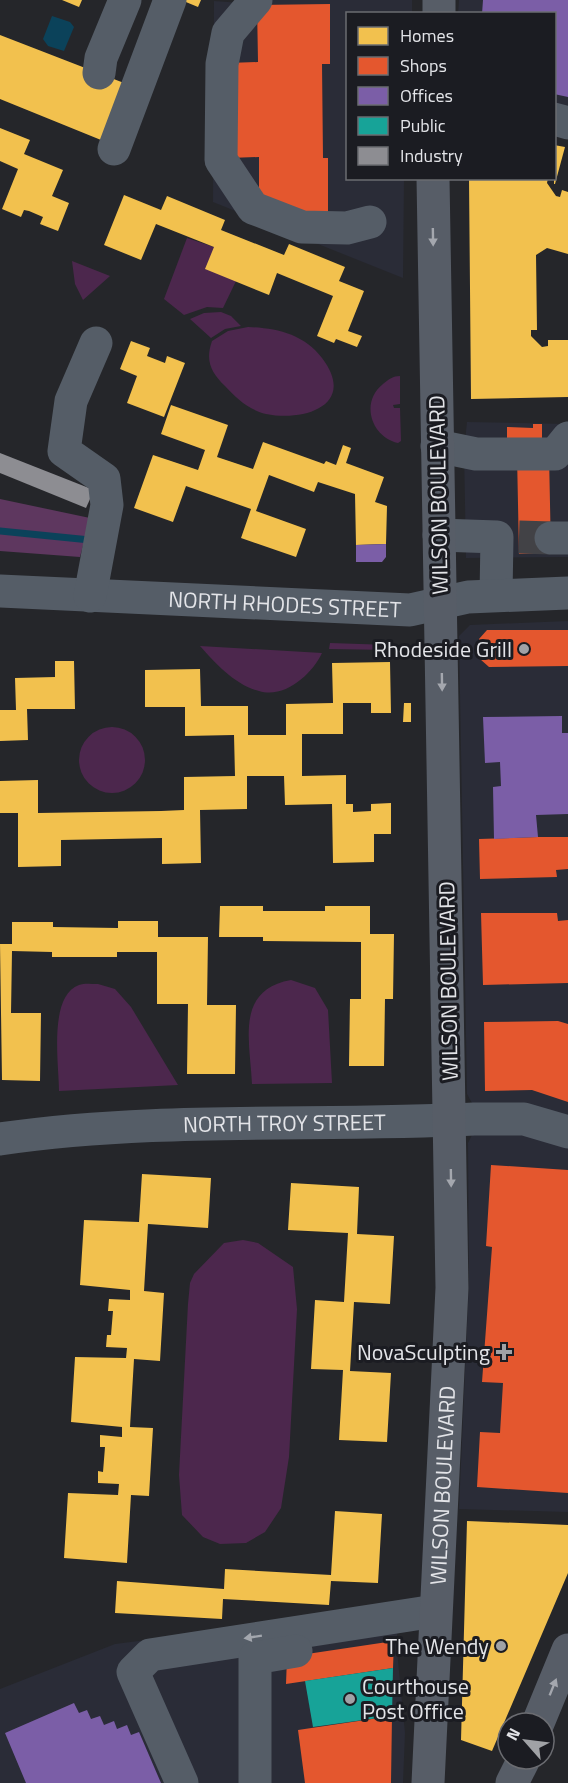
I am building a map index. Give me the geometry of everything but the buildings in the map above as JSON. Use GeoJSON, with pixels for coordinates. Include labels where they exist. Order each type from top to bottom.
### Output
{"type":"FeatureCollection","features":[{"type":"Feature","properties":{"kind":"main road","name":"WILSON BOULEVARD"},"geometry":{"type":"LineString","coordinates":[[433,180],[450,1120],[450,1360],[435,1621],[433,1781]]}},
{"type":"Feature","properties":{"kind":"main road"},"geometry":{"type":"LineString","coordinates":[[543,1711],[568,1650]]}},
{"type":"Feature","properties":{"kind":"street"},"geometry":{"type":"LineString","coordinates":[[99,73],[101,57],[125,0]]}},
{"type":"Feature","properties":{"kind":"street"},"geometry":{"type":"LineString","coordinates":[[114,148],[170,0]]}},
{"type":"Feature","properties":{"kind":"street"},"geometry":{"type":"LineString","coordinates":[[256,0],[228,33],[222,64],[221,160],[253,208],[302,227],[347,228],[370,222]]}},
{"type":"Feature","properties":{"kind":"street"},"geometry":{"type":"LineString","coordinates":[[90,596],[107,505],[104,479],[64,451],[71,401],[96,343]]}},
{"type":"Feature","properties":{"kind":"street"},"geometry":{"type":"LineString","coordinates":[[437,446],[476,454],[555,454],[568,438]]}},
{"type":"Feature","properties":{"kind":"street"},"geometry":{"type":"LineString","coordinates":[[439,535],[534,538]]}},
{"type":"Feature","properties":{"kind":"street"},"geometry":{"type":"LineString","coordinates":[[496,595],[534,538]]}},
{"type":"Feature","properties":{"kind":"street","name":"NORTH RHODES STREET"},"geometry":{"type":"LineString","coordinates":[[0,591],[410,610],[496,595],[568,592]]}},
{"type":"Feature","properties":{"kind":"street","name":"NORTH TROY STREET"},"geometry":{"type":"LineString","coordinates":[[0,1139],[60,1130],[142,1125],[524,1119],[568,1132]]}},
{"type":"Feature","properties":{"kind":"street"},"geometry":{"type":"LineString","coordinates":[[182,1783],[133,1672],[150,1654],[435,1621]]}},
{"type":"Feature","properties":{"kind":"street"},"geometry":{"type":"LineString","coordinates":[[255,1783],[255,1658],[435,1621]]}},
{"type":"Feature","properties":{"kind":"shaded area"},"geometry":{"type":"Polygon","coordinates":[[[249,0],[412,0],[412,12],[346,12],[346,180],[404,180],[403,278],[213,202],[214,1],[241,3],[249,0]]]}},
{"type":"Feature","properties":{"kind":"shaded area"},"geometry":{"type":"Polygon","coordinates":[[[459,0],[568,0],[568,106],[556,103],[556,12],[458,12],[459,0]]]}},
{"type":"Feature","properties":{"kind":"shaded area"},"geometry":{"type":"Polygon","coordinates":[[[187,238],[214,247],[236,281],[223,308],[207,307],[184,315],[164,299],[187,238]]]}},
{"type":"Feature","properties":{"kind":"shaded area"},"geometry":{"type":"Polygon","coordinates":[[[72,261],[110,276],[83,300],[75,284],[72,261]]]}},
{"type":"Feature","properties":{"kind":"shaded area"},"geometry":{"type":"Polygon","coordinates":[[[221,312],[231,316],[241,326],[225,329],[211,338],[190,319],[204,313],[221,312]]]}},
{"type":"Feature","properties":{"kind":"shaded area"},"geometry":{"type":"Polygon","coordinates":[[[248,327],[279,331],[307,343],[322,358],[331,374],[334,387],[330,398],[311,412],[281,416],[260,412],[248,407],[238,399],[216,376],[209,360],[209,354],[212,341],[228,331],[248,327]]]}},
{"type":"Feature","properties":{"kind":"shaded area"},"geometry":{"type":"Polygon","coordinates":[[[400,376],[400,404],[393,405],[394,408],[400,408],[401,441],[398,443],[381,434],[375,426],[371,409],[376,391],[389,379],[400,376]]]}},
{"type":"Feature","properties":{"kind":"shaded area"},"geometry":{"type":"Polygon","coordinates":[[[467,422],[568,424],[568,557],[466,558],[464,450],[467,422]]]}},
{"type":"Feature","properties":{"kind":"shaded area"},"geometry":{"type":"Polygon","coordinates":[[[0,499],[90,518],[80,557],[0,551],[0,499]]]}},
{"type":"Feature","properties":{"kind":"shaded area"},"geometry":{"type":"Polygon","coordinates":[[[568,621],[568,1121],[472,1103],[467,1094],[459,636],[470,625],[568,621]]]}},
{"type":"Feature","properties":{"kind":"shaded area"},"geometry":{"type":"Polygon","coordinates":[[[330,643],[390,645],[391,650],[329,649],[330,643]]]}},
{"type":"Feature","properties":{"kind":"shaded area"},"geometry":{"type":"Polygon","coordinates":[[[200,646],[322,653],[312,669],[296,683],[288,688],[269,693],[250,688],[234,679],[200,646]]]}},
{"type":"Feature","properties":{"kind":"shaded area"},"geometry":{"type":"Polygon","coordinates":[[[105,727],[119,727],[131,732],[140,741],[145,760],[143,773],[136,784],[119,793],[105,793],[93,788],[84,779],[79,767],[79,753],[84,741],[93,732],[105,727]]]}},
{"type":"Feature","properties":{"kind":"shaded area"},"geometry":{"type":"Polygon","coordinates":[[[291,980],[315,988],[328,1010],[332,1083],[252,1084],[249,1035],[254,1006],[261,994],[273,986],[291,980]]]}},
{"type":"Feature","properties":{"kind":"shaded area"},"geometry":{"type":"Polygon","coordinates":[[[98,984],[115,989],[131,1007],[178,1085],[59,1091],[57,1032],[63,1003],[69,992],[79,985],[98,984]]]}},
{"type":"Feature","properties":{"kind":"shaded area"},"geometry":{"type":"Polygon","coordinates":[[[484,1128],[568,1144],[568,1512],[459,1509],[469,1281],[468,1143],[472,1135],[484,1128]]]}},
{"type":"Feature","properties":{"kind":"shaded area"},"geometry":{"type":"Polygon","coordinates":[[[243,1240],[258,1243],[293,1267],[297,1309],[289,1457],[281,1508],[265,1532],[246,1543],[220,1544],[203,1537],[182,1515],[179,1475],[188,1304],[190,1283],[194,1274],[224,1243],[243,1240]]]}},
{"type":"Feature","properties":{"kind":"shaded area"},"geometry":{"type":"Polygon","coordinates":[[[403,1607],[396,1640],[405,1733],[403,1783],[0,1783],[0,1689],[115,1644],[403,1607]]]}},
{"type":"Feature","properties":{"kind":"water"},"geometry":{"type":"Polygon","coordinates":[[[52,16],[70,22],[74,27],[64,51],[48,46],[43,39],[52,16]]]}},
{"type":"Feature","properties":{"kind":"waterway"},"geometry":{"type":"LineString","coordinates":[[0,531],[90,540]]}},
{"type":"Feature","properties":{"kind":"tunnel"},"geometry":{"type":"LineString","coordinates":[[519,537],[551,538]]}},
{"type":"Feature","properties":{"kind":"place","name":"Rhodeside Grill"},"geometry":{"type":"Point","coordinates":[524,649]}},
{"type":"Feature","properties":{"kind":"place","name":"NovaSculpting"},"geometry":{"type":"Point","coordinates":[504,1352]}},
{"type":"Feature","properties":{"kind":"place","name":"The Wendy"},"geometry":{"type":"Point","coordinates":[501,1646]}},
{"type":"Feature","properties":{"kind":"place","name":"Courthouse Post Office"},"geometry":{"type":"Point","coordinates":[350,1699]}}]}
